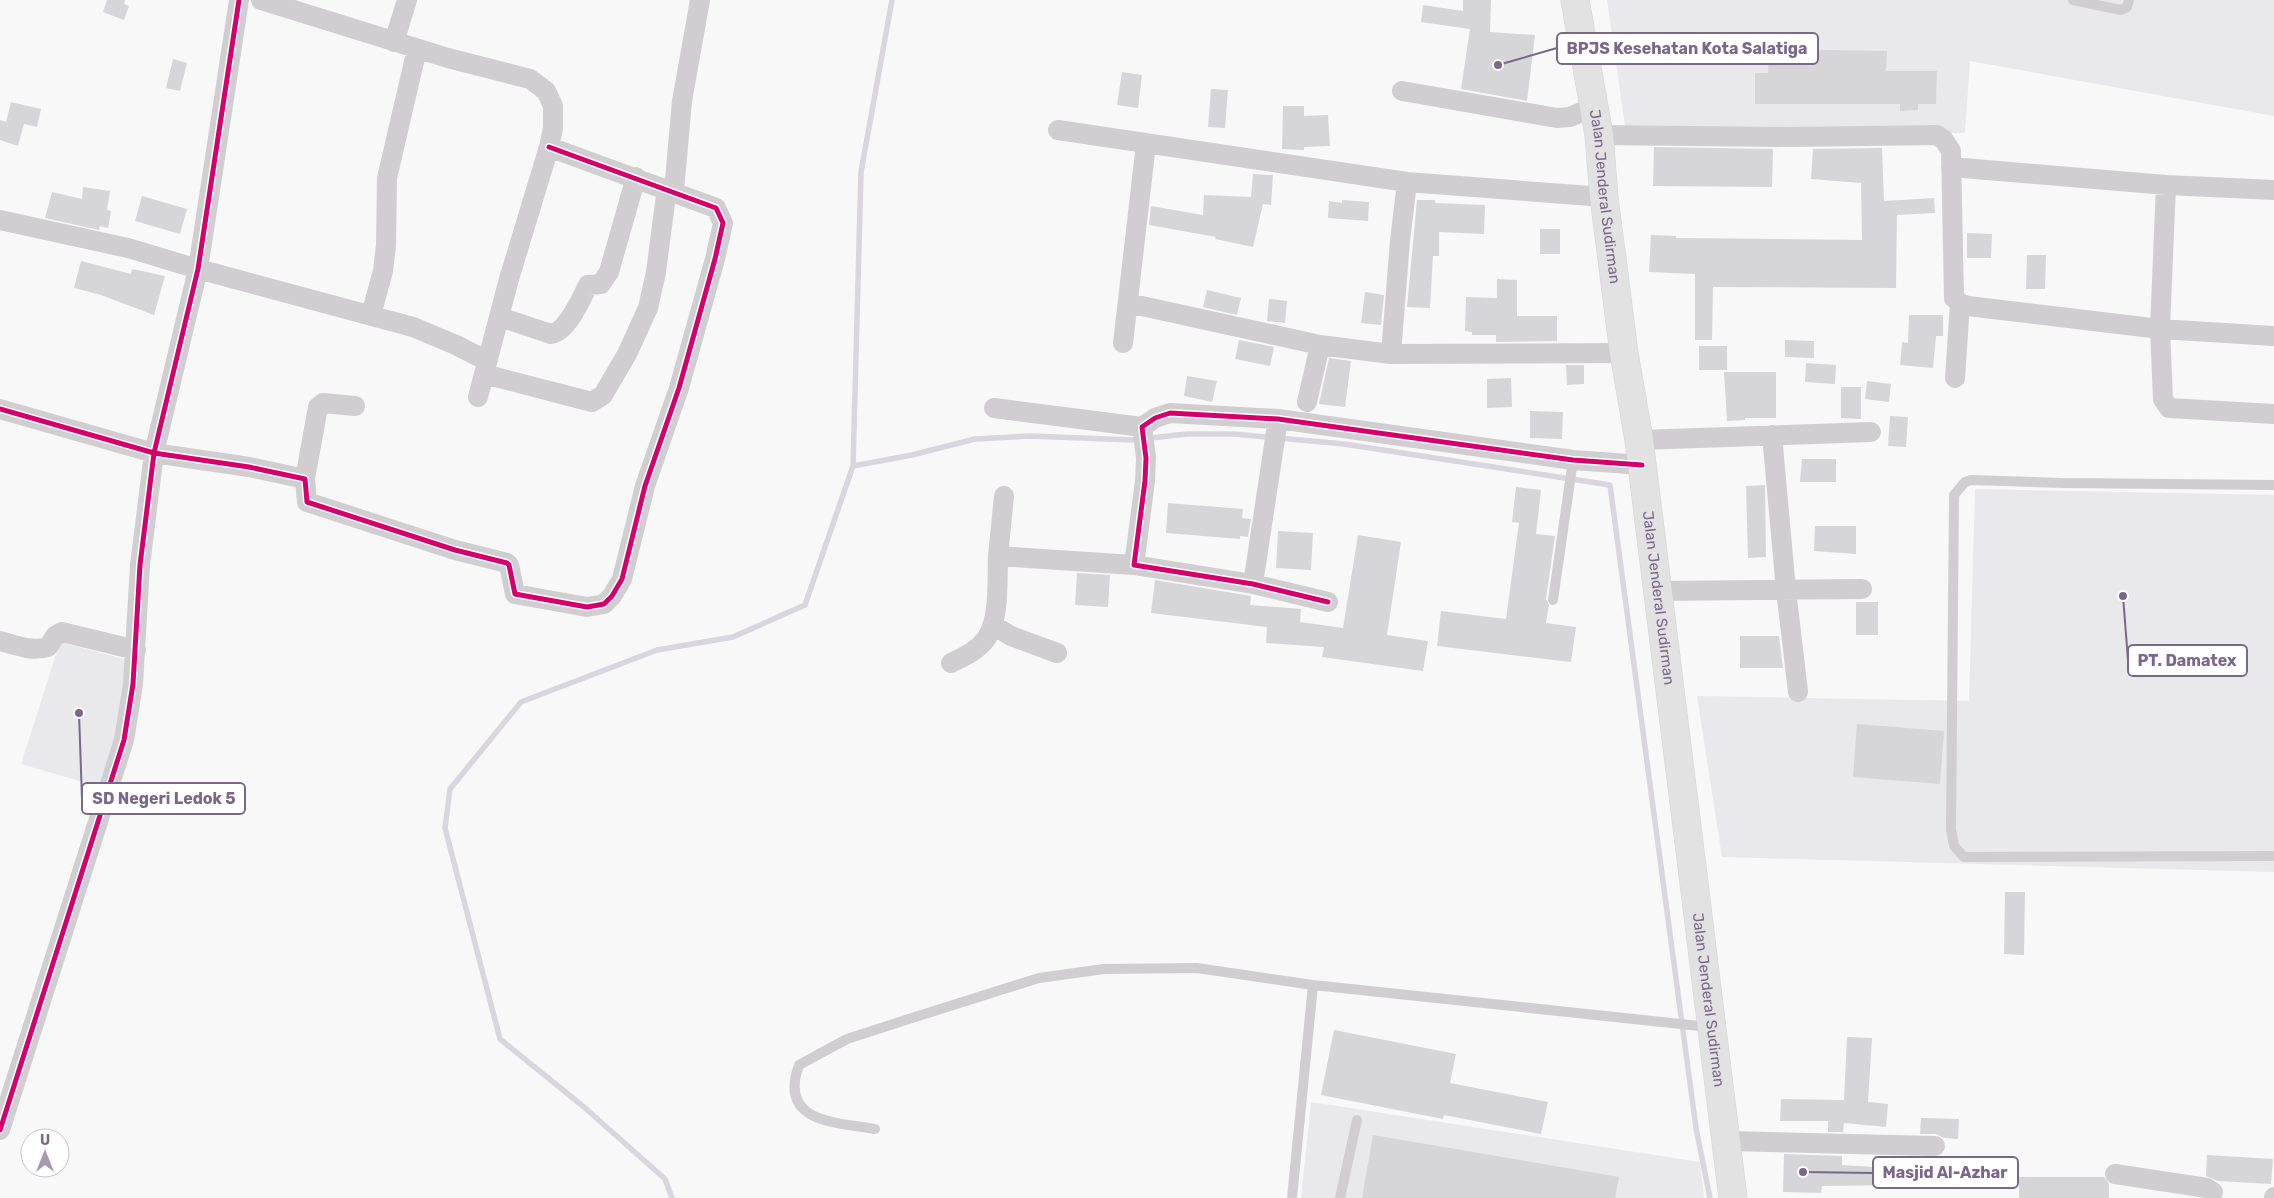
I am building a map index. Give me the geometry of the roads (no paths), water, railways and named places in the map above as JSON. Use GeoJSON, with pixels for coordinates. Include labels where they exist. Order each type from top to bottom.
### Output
{"type":"FeatureCollection","features":[{"type":"Feature","properties":{"kind":"main road","name":"Jalan Jenderal Sudirman"},"geometry":{"type":"LineString","coordinates":[[1575,0],[1599,134],[1604,197],[1624,353],[1640,453],[1658,591],[1707,1026],[1726,1141],[1733,1198]]}},
{"type":"Feature","properties":{"kind":"street"},"geometry":{"type":"LineString","coordinates":[[0,1130],[124,740],[133,684],[140,565],[154,453],[198,269],[239,0]]}},
{"type":"Feature","properties":{"kind":"street"},"geometry":{"type":"LineString","coordinates":[[261,0],[417,49],[530,79],[546,92],[553,106],[553,128],[550,147],[509,278],[478,397]]}},
{"type":"Feature","properties":{"kind":"street"},"geometry":{"type":"LineString","coordinates":[[394,42],[407,0]]}},
{"type":"Feature","properties":{"kind":"street"},"geometry":{"type":"LineString","coordinates":[[0,220],[128,248],[198,269],[413,327],[456,344],[485,368],[592,402],[603,396],[627,354],[648,308],[656,272],[682,101],[700,0]]}},
{"type":"Feature","properties":{"kind":"street"},"geometry":{"type":"LineString","coordinates":[[371,315],[383,271],[386,245],[387,178],[417,49]]}},
{"type":"Feature","properties":{"kind":"street"},"geometry":{"type":"LineString","coordinates":[[1402,90],[1557,118],[1570,117],[1593,107]]}},
{"type":"Feature","properties":{"kind":"street"},"geometry":{"type":"LineString","coordinates":[[1058,130],[1407,182],[1604,197]]}},
{"type":"Feature","properties":{"kind":"street"},"geometry":{"type":"LineString","coordinates":[[1599,134],[1790,137],[1938,136],[1944,140],[1951,151],[1954,298],[1960,303],[1968,306],[2160,329],[2274,336]]}},
{"type":"Feature","properties":{"kind":"street"},"geometry":{"type":"LineString","coordinates":[[1123,343],[1146,144]]}},
{"type":"Feature","properties":{"kind":"street"},"geometry":{"type":"LineString","coordinates":[[355,406],[323,403],[318,407],[304,479],[307,502],[455,550],[506,563],[509,565],[516,594],[587,607],[604,604],[612,596],[622,579],[645,486],[679,388],[715,259],[723,223],[716,208],[670,189],[550,147]]}},
{"type":"Feature","properties":{"kind":"street"},"geometry":{"type":"LineString","coordinates":[[1951,167],[2166,185],[2274,190]]}},
{"type":"Feature","properties":{"kind":"street"},"geometry":{"type":"LineString","coordinates":[[500,317],[551,334],[556,333],[574,313],[588,285],[601,284],[609,272],[636,177]]}},
{"type":"Feature","properties":{"kind":"street"},"geometry":{"type":"LineString","coordinates":[[1391,354],[1400,241],[1407,182]]}},
{"type":"Feature","properties":{"kind":"street"},"geometry":{"type":"LineString","coordinates":[[2166,185],[2160,329],[2163,399],[2169,408],[2274,414]]}},
{"type":"Feature","properties":{"kind":"street"},"geometry":{"type":"LineString","coordinates":[[1128,303],[1320,345],[1391,354],[1624,353]]}},
{"type":"Feature","properties":{"kind":"street"},"geometry":{"type":"LineString","coordinates":[[1955,378],[1960,303]]}},
{"type":"Feature","properties":{"kind":"street"},"geometry":{"type":"LineString","coordinates":[[1307,402],[1320,345]]}},
{"type":"Feature","properties":{"kind":"street"},"geometry":{"type":"LineString","coordinates":[[994,408],[1142,432]]}},
{"type":"Feature","properties":{"kind":"street"},"geometry":{"type":"LineString","coordinates":[[0,409],[154,453],[249,467],[304,479]]}},
{"type":"Feature","properties":{"kind":"street"},"geometry":{"type":"LineString","coordinates":[[1142,432],[1155,418],[1170,413],[1276,434],[1572,468],[1640,453],[1772,435],[1871,432]]}},
{"type":"Feature","properties":{"kind":"street"},"geometry":{"type":"LineString","coordinates":[[1134,565],[1145,481],[1146,458],[1142,432]]}},
{"type":"Feature","properties":{"kind":"street"},"geometry":{"type":"LineString","coordinates":[[1252,584],[1276,434]]}},
{"type":"Feature","properties":{"kind":"street"},"geometry":{"type":"LineString","coordinates":[[1772,435],[1786,590],[1798,692]]}},
{"type":"Feature","properties":{"kind":"street"},"geometry":{"type":"LineString","coordinates":[[951,664],[974,651],[986,639],[993,625],[1004,496]]}},
{"type":"Feature","properties":{"kind":"street"},"geometry":{"type":"LineString","coordinates":[[998,556],[1134,565],[1252,584],[1328,602]]}},
{"type":"Feature","properties":{"kind":"street"},"geometry":{"type":"LineString","coordinates":[[1658,591],[1862,589]]}},
{"type":"Feature","properties":{"kind":"street"},"geometry":{"type":"LineString","coordinates":[[993,625],[1011,636],[1057,653]]}},
{"type":"Feature","properties":{"kind":"street"},"geometry":{"type":"LineString","coordinates":[[0,641],[40,650],[48,647],[55,636],[62,632],[136,650]]}},
{"type":"Feature","properties":{"kind":"street"},"geometry":{"type":"LineString","coordinates":[[1726,1141],[1935,1146]]}},
{"type":"Feature","properties":{"kind":"street"},"geometry":{"type":"LineString","coordinates":[[2115,1174],[2207,1188],[2213,1192],[2212,1198]]}},
{"type":"Feature","properties":{"kind":"lane"},"geometry":{"type":"LineString","coordinates":[[2073,0],[2121,10],[2127,7],[2129,0]]}},
{"type":"Feature","properties":{"kind":"lane"},"geometry":{"type":"LineString","coordinates":[[1553,600],[1572,468]]}},
{"type":"Feature","properties":{"kind":"lane"},"geometry":{"type":"LineString","coordinates":[[2274,485],[2064,484],[1971,480],[1959,488],[1954,495],[1952,819],[1954,846],[1964,857],[2274,856]]}},
{"type":"Feature","properties":{"kind":"lane"},"geometry":{"type":"LineString","coordinates":[[875,1129],[825,1120],[803,1110],[794,1096],[795,1076],[799,1065],[847,1040],[1039,978],[1104,969],[1197,968],[1313,985],[1707,1026]]}},
{"type":"Feature","properties":{"kind":"lane"},"geometry":{"type":"LineString","coordinates":[[1292,1198],[1313,985]]}},
{"type":"Feature","properties":{"kind":"lane"},"geometry":{"type":"LineString","coordinates":[[1340,1198],[1357,1120]]}},
{"type":"Feature","properties":{"kind":"waterway"},"geometry":{"type":"LineString","coordinates":[[672,1198],[665,1179],[584,1107],[500,1039],[445,828],[450,789],[521,702],[657,650],[733,637],[805,605],[853,466],[861,172],[892,0]]}},
{"type":"Feature","properties":{"kind":"waterway"},"geometry":{"type":"LineString","coordinates":[[853,466],[912,455],[975,439],[1030,436],[1133,440],[1187,434],[1234,434],[1344,444],[1610,485],[1696,1128],[1710,1198]]}},
{"type":"Feature","properties":{"kind":"place","name":"BPJS Kesehatan Kota Salatiga"},"geometry":{"type":"Point","coordinates":[1498,65]}},
{"type":"Feature","properties":{"kind":"place","name":"PT. Damatex"},"geometry":{"type":"Point","coordinates":[2123,596]}},
{"type":"Feature","properties":{"kind":"place","name":"SD Negeri Ledok 5"},"geometry":{"type":"Point","coordinates":[79,713]}},
{"type":"Feature","properties":{"kind":"place","name":"Masjid Al-Azhar"},"geometry":{"type":"Point","coordinates":[1803,1172]}}]}
